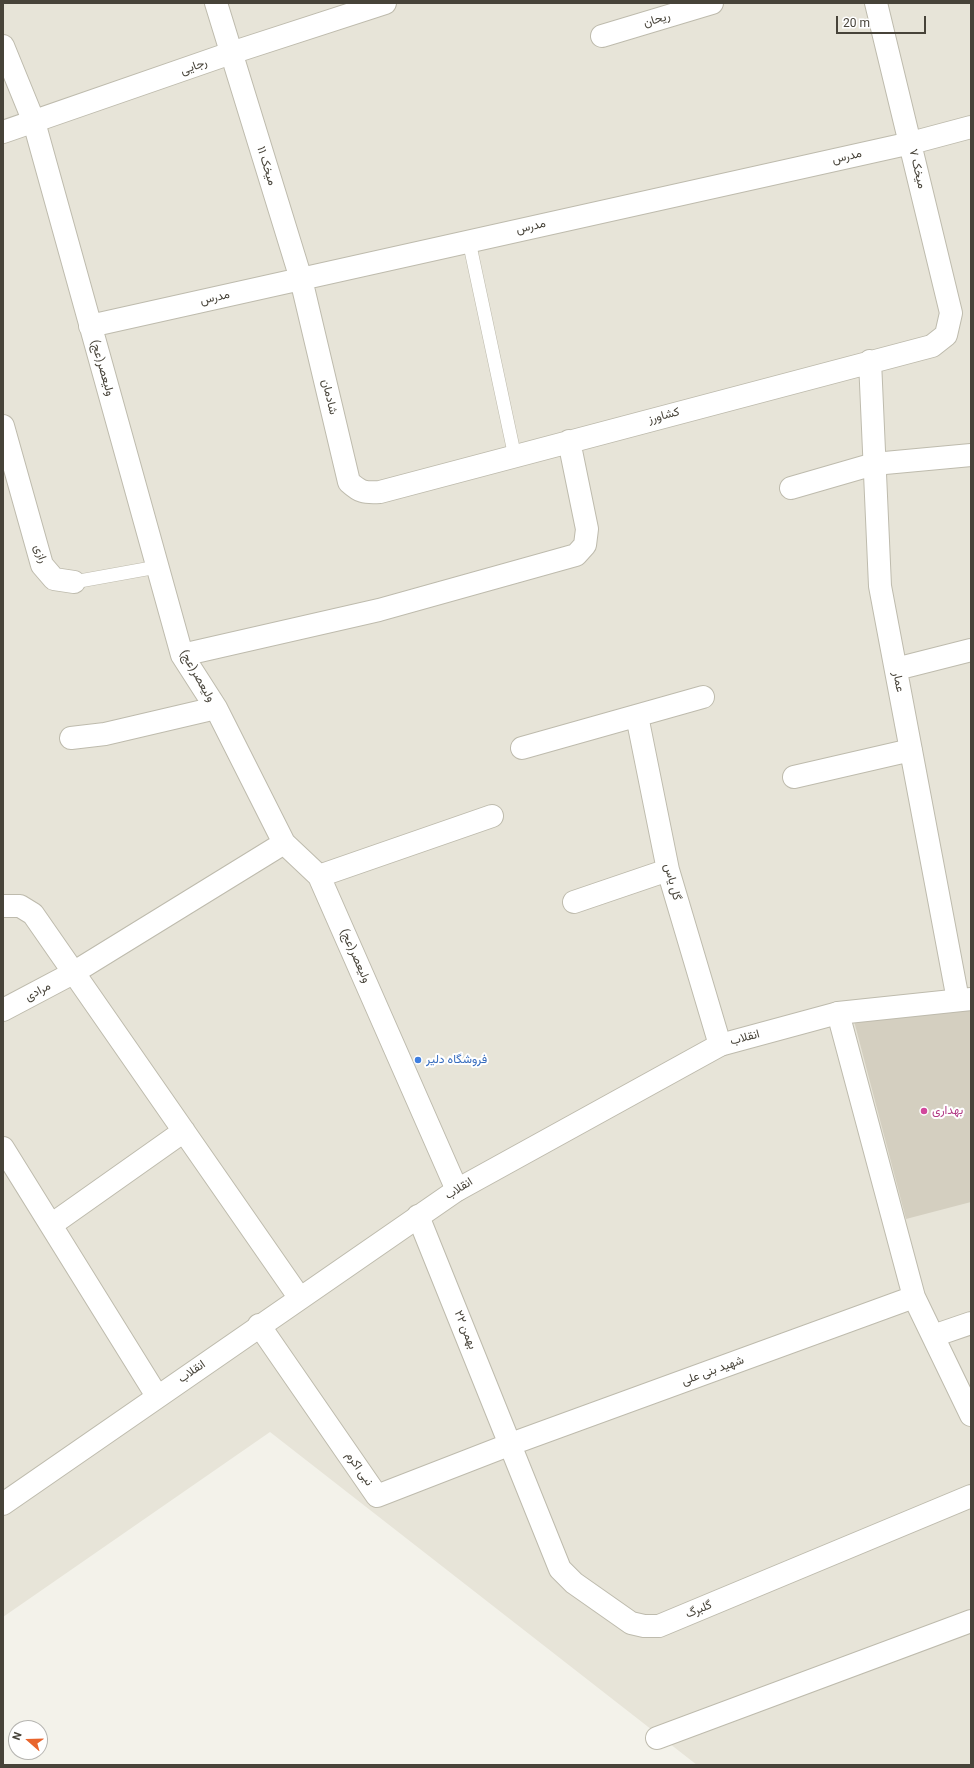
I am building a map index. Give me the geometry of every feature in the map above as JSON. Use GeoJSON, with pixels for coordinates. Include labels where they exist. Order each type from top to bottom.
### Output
{"type":"FeatureCollection","features":[{"type":"Feature","properties":{"kind":"street","name":"میخک ۱۱"},"geometry":{"type":"LineString","coordinates":[[216,3],[300,279]]}},
{"type":"Feature","properties":{"kind":"street","name":"رجایی"},"geometry":{"type":"LineString","coordinates":[[3,132],[231,53],[352,8],[385,3]]}},
{"type":"Feature","properties":{"kind":"street","name":"ریحان"},"geometry":{"type":"LineString","coordinates":[[602,36],[712,3]]}},
{"type":"Feature","properties":{"kind":"street","name":"میخک ۷"},"geometry":{"type":"LineString","coordinates":[[876,3],[911,142],[951,313],[946,335]]}},
{"type":"Feature","properties":{"kind":"street","name":"ولیعصر(عج)"},"geometry":{"type":"LineString","coordinates":[[3,46],[34,122],[182,656],[216,708],[284,843],[319,876],[457,1190]]}},
{"type":"Feature","properties":{"kind":"street","name":"مدرس"},"geometry":{"type":"LineString","coordinates":[[90,326],[911,142],[971,127]]}},
{"type":"Feature","properties":{"kind":"street","name":"شادمان"},"geometry":{"type":"LineString","coordinates":[[300,279],[349,482],[358,490],[366,493],[380,492]]}},
{"type":"Feature","properties":{"kind":"street","name":"کشاورز"},"geometry":{"type":"LineString","coordinates":[[380,492],[870,361],[932,346],[946,335]]}},
{"type":"Feature","properties":{"kind":"street","name":"عمار"},"geometry":{"type":"LineString","coordinates":[[870,361],[880,586],[911,750],[964,999]]}},
{"type":"Feature","properties":{"kind":"street","name":"رازی"},"geometry":{"type":"LineString","coordinates":[[4,435],[42,565],[54,578],[74,582]]}},
{"type":"Feature","properties":{"kind":"street"},"geometry":{"type":"LineString","coordinates":[[182,656],[379,610],[576,555],[585,545],[587,529],[569,441]]}},
{"type":"Feature","properties":{"kind":"street"},"geometry":{"type":"LineString","coordinates":[[791,488],[874,464],[971,455]]}},
{"type":"Feature","properties":{"kind":"street"},"geometry":{"type":"LineString","coordinates":[[896,669],[971,650]]}},
{"type":"Feature","properties":{"kind":"street"},"geometry":{"type":"LineString","coordinates":[[522,748],[703,698]]}},
{"type":"Feature","properties":{"kind":"street"},"geometry":{"type":"LineString","coordinates":[[71,738],[105,734],[216,708]]}},
{"type":"Feature","properties":{"kind":"street","name":"گل یاس"},"geometry":{"type":"LineString","coordinates":[[637,716],[668,870],[720,1045]]}},
{"type":"Feature","properties":{"kind":"street"},"geometry":{"type":"LineString","coordinates":[[794,777],[911,750]]}},
{"type":"Feature","properties":{"kind":"street"},"geometry":{"type":"LineString","coordinates":[[319,876],[492,816]]}},
{"type":"Feature","properties":{"kind":"street","name":"مرادی"},"geometry":{"type":"LineString","coordinates":[[3,1010],[73,973],[284,843]]}},
{"type":"Feature","properties":{"kind":"street"},"geometry":{"type":"LineString","coordinates":[[574,902],[668,870]]}},
{"type":"Feature","properties":{"kind":"street"},"geometry":{"type":"LineString","coordinates":[[4,906],[20,906],[33,914],[299,1297]]}},
{"type":"Feature","properties":{"kind":"street","name":"انقلاب"},"geometry":{"type":"LineString","coordinates":[[3,1504],[299,1297],[457,1190],[720,1045],[838,1013],[964,999]]}},
{"type":"Feature","properties":{"kind":"street"},"geometry":{"type":"LineString","coordinates":[[838,1013],[914,1297],[971,1416]]}},
{"type":"Feature","properties":{"kind":"street"},"geometry":{"type":"LineString","coordinates":[[51,1225],[184,1131]]}},
{"type":"Feature","properties":{"kind":"street"},"geometry":{"type":"LineString","coordinates":[[3,1148],[157,1396]]}},
{"type":"Feature","properties":{"kind":"street","name":"۲۲ بهمن"},"geometry":{"type":"LineString","coordinates":[[418,1216],[511,1444]]}},
{"type":"Feature","properties":{"kind":"street","name":"شهید بنی علی"},"geometry":{"type":"LineString","coordinates":[[511,1444],[914,1297]]}},
{"type":"Feature","properties":{"kind":"street"},"geometry":{"type":"LineString","coordinates":[[933,1336],[971,1323]]}},
{"type":"Feature","properties":{"kind":"street","name":"نبی اکرم"},"geometry":{"type":"LineString","coordinates":[[259,1325],[377,1496],[511,1444]]}},
{"type":"Feature","properties":{"kind":"street","name":"گلبرگ"},"geometry":{"type":"LineString","coordinates":[[511,1444],[560,1568],[574,1583],[631,1623],[644,1626],[659,1626],[971,1496]]}},
{"type":"Feature","properties":{"kind":"street"},"geometry":{"type":"LineString","coordinates":[[657,1738],[971,1621]]}},
{"type":"Feature","properties":{"kind":"lane"},"geometry":{"type":"LineString","coordinates":[[469,241],[514,457]]}},
{"type":"Feature","properties":{"kind":"lane","name":"رازی"},"geometry":{"type":"LineString","coordinates":[[74,582],[157,567]]}},
{"type":"Feature","properties":{"kind":"shaded area"},"geometry":{"type":"Polygon","coordinates":[[[3,3],[971,3],[971,1765],[697,1765],[270,1432],[3,1617],[3,3]]]}},
{"type":"Feature","properties":{"kind":"building","name":"بهداری"},"geometry":{"type":"Polygon","coordinates":[[[971,1010],[971,1202],[906,1219],[854,1021],[971,1010]]]}},
{"type":"Feature","properties":{"kind":"place","name":"فروشگاه دلیر"},"geometry":{"type":"Point","coordinates":[418,1060]}},
{"type":"Feature","properties":{"kind":"place","name":"بهداری"},"geometry":{"type":"Point","coordinates":[924,1111]}}]}
